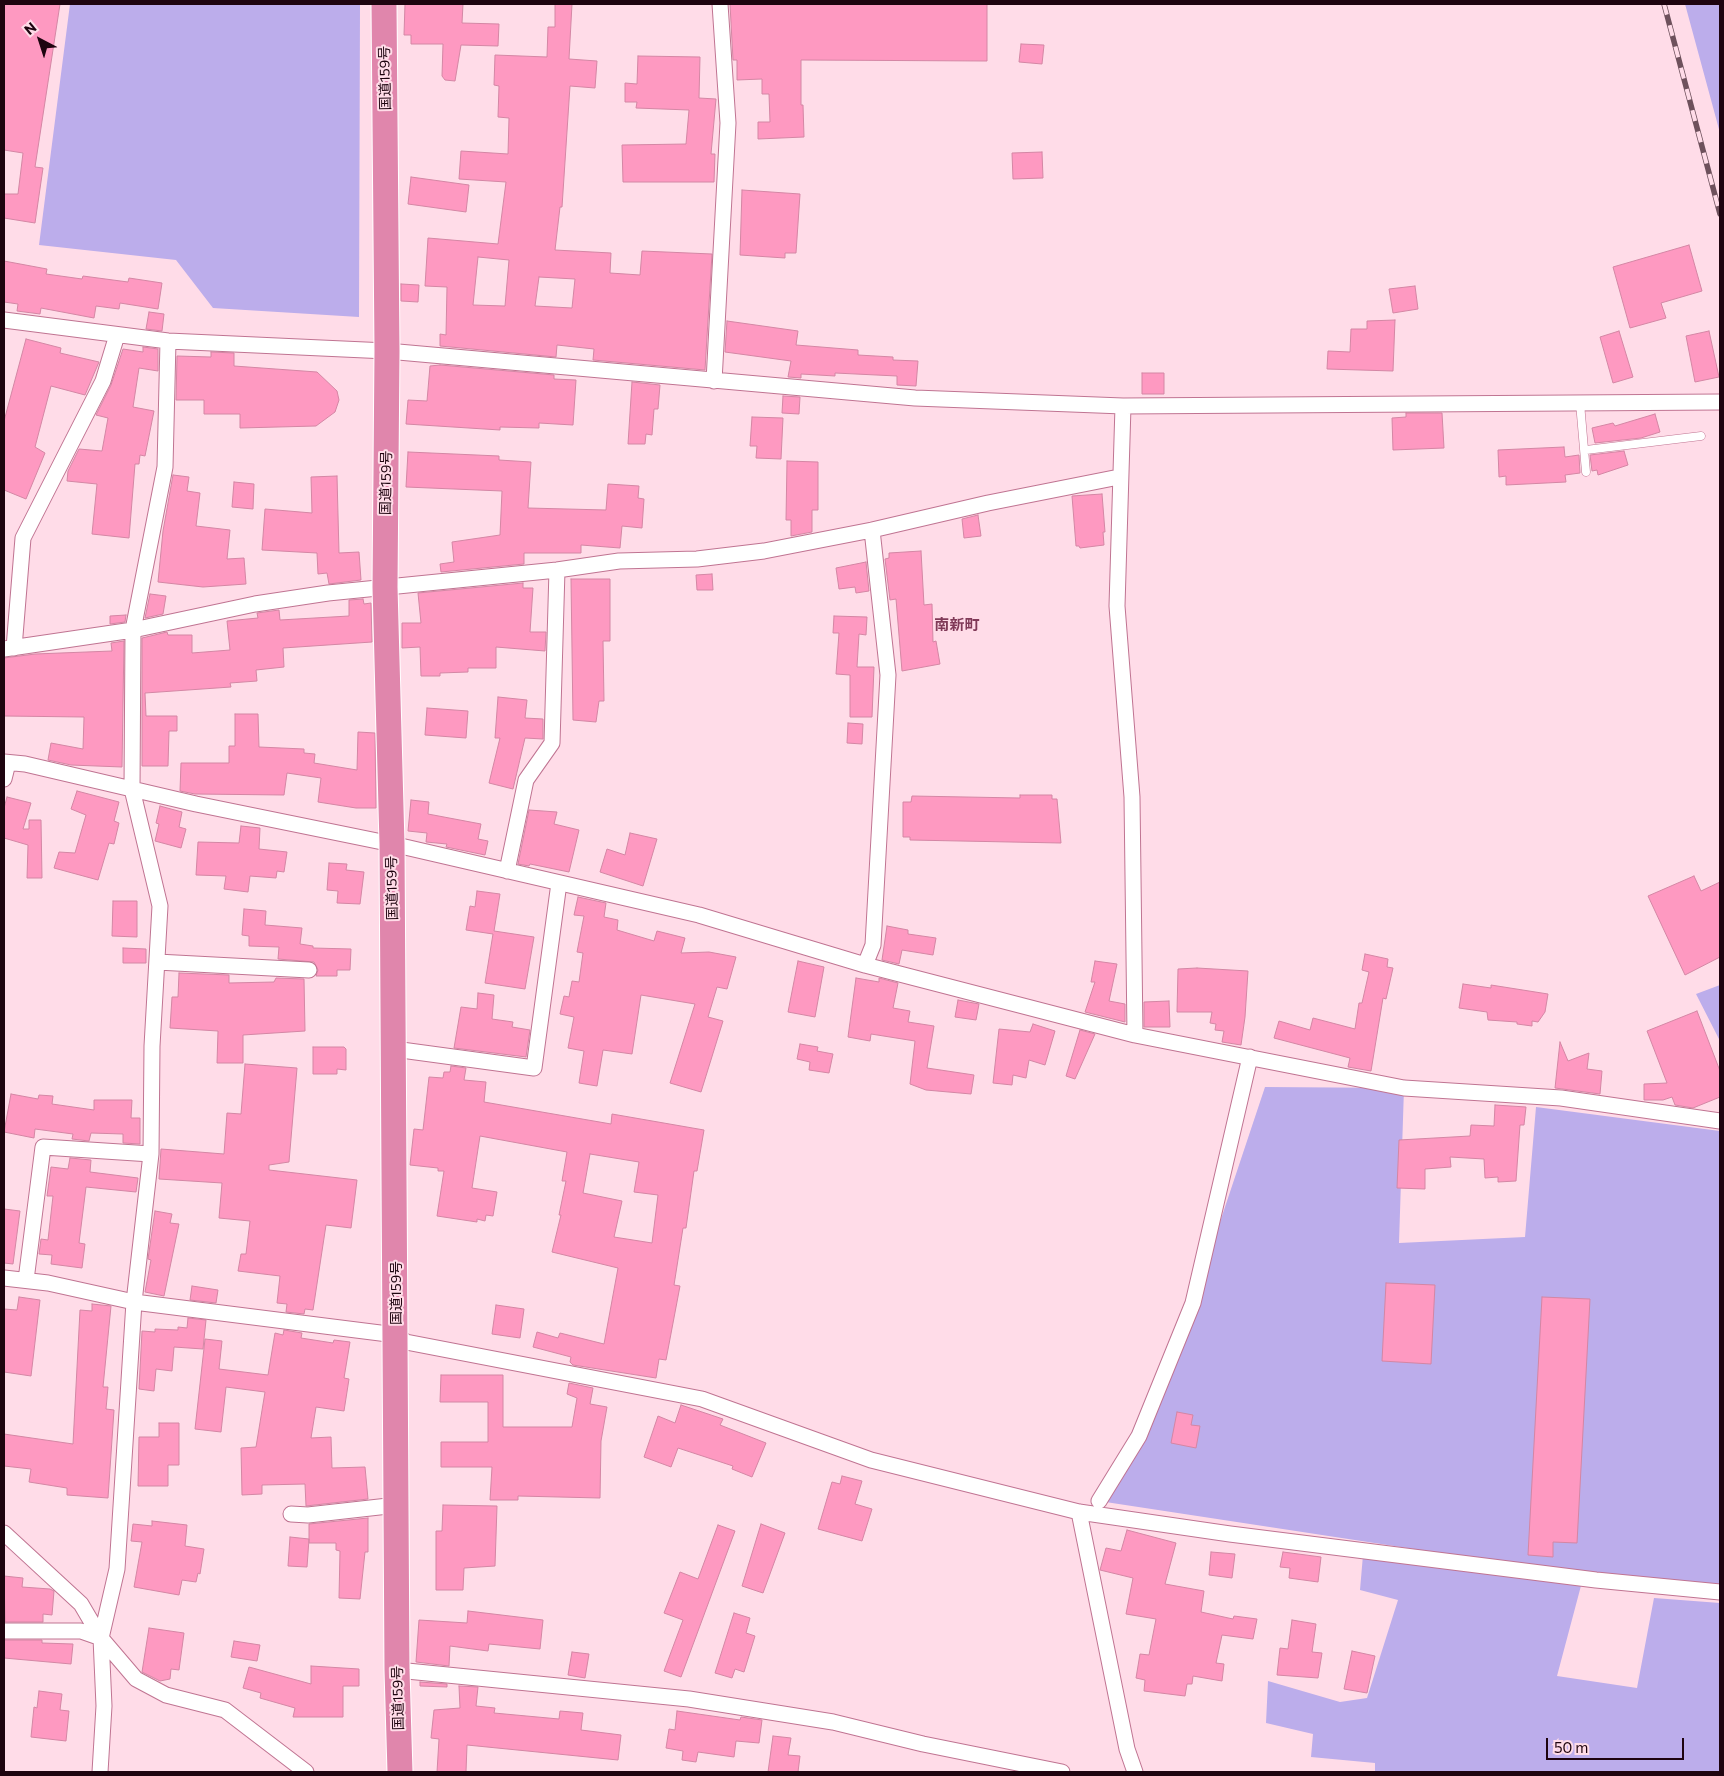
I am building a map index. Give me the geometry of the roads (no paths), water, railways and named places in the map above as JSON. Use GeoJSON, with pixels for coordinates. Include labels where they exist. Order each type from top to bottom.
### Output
{"type":"FeatureCollection","features":[{"type":"Feature","properties":{"kind":"highway","name":"国道159号"},"geometry":{"type":"LineString","coordinates":[[384,4],[387,351],[385,587],[392,844],[397,1670],[400,1772]]}},
{"type":"Feature","properties":{"kind":"street"},"geometry":{"type":"LineString","coordinates":[[714,381],[728,123],[720,4]]}},
{"type":"Feature","properties":{"kind":"street"},"geometry":{"type":"LineString","coordinates":[[4,320],[168,341],[387,351],[915,398],[1123,406],[1720,402]]}},
{"type":"Feature","properties":{"kind":"street"},"geometry":{"type":"LineString","coordinates":[[118,335],[103,381],[23,538],[9,649],[133,630],[255,604],[385,587],[557,570],[619,561],[697,559],[764,551],[1120,477]]}},
{"type":"Feature","properties":{"kind":"street"},"geometry":{"type":"LineString","coordinates":[[100,1772],[104,1706],[101,1638],[117,1569],[134,1302],[151,1154],[152,1046],[160,906],[132,790],[133,630],[165,467],[168,341]]}},
{"type":"Feature","properties":{"kind":"street"},"geometry":{"type":"LineString","coordinates":[[1123,406],[1117,606],[1132,796],[1135,1035]]}},
{"type":"Feature","properties":{"kind":"street"},"geometry":{"type":"LineString","coordinates":[[866,966],[873,945],[888,675],[872,530]]}},
{"type":"Feature","properties":{"kind":"street"},"geometry":{"type":"LineString","coordinates":[[507,871],[526,780],[552,743],[557,570]]}},
{"type":"Feature","properties":{"kind":"street"},"geometry":{"type":"LineString","coordinates":[[4,779],[6,763],[25,764],[132,790],[392,844],[699,915],[866,966],[1135,1035],[1404,1088],[1561,1098],[1720,1121]]}},
{"type":"Feature","properties":{"kind":"street"},"geometry":{"type":"LineString","coordinates":[[394,1049],[534,1068],[559,883]]}},
{"type":"Feature","properties":{"kind":"street"},"geometry":{"type":"LineString","coordinates":[[157,962],[309,970]]}},
{"type":"Feature","properties":{"kind":"street"},"geometry":{"type":"LineString","coordinates":[[1098,1501],[1139,1436],[1193,1303],[1250,1057]]}},
{"type":"Feature","properties":{"kind":"street"},"geometry":{"type":"LineString","coordinates":[[26,1280],[42,1147],[151,1154]]}},
{"type":"Feature","properties":{"kind":"street"},"geometry":{"type":"LineString","coordinates":[[4,1278],[48,1283],[134,1302],[396,1335],[406,1342],[702,1399],[871,1460],[1079,1512],[1596,1580],[1720,1592]]}},
{"type":"Feature","properties":{"kind":"street"},"geometry":{"type":"LineString","coordinates":[[291,1514],[308,1515],[397,1505]]}},
{"type":"Feature","properties":{"kind":"street"},"geometry":{"type":"LineString","coordinates":[[1079,1512],[1127,1749],[1135,1772]]}},
{"type":"Feature","properties":{"kind":"street"},"geometry":{"type":"LineString","coordinates":[[4,1533],[81,1604],[101,1638],[136,1679],[166,1695],[225,1710],[306,1772]]}},
{"type":"Feature","properties":{"kind":"street"},"geometry":{"type":"LineString","coordinates":[[4,1631],[82,1631],[101,1638]]}},
{"type":"Feature","properties":{"kind":"street"},"geometry":{"type":"LineString","coordinates":[[397,1670],[689,1698],[834,1722],[923,1744],[1062,1772]]}},
{"type":"Feature","properties":{"kind":"lane"},"geometry":{"type":"LineString","coordinates":[[1580,403],[1586,450],[1586,472]]}},
{"type":"Feature","properties":{"kind":"lane"},"geometry":{"type":"LineString","coordinates":[[1586,450],[1701,436]]}},
{"type":"Feature","properties":{"kind":"railway"},"geometry":{"type":"LineString","coordinates":[[1664,4],[1720,214]]}},
{"type":"Feature","properties":{"kind":"district","name":"南新町"},"geometry":{"type":"Point","coordinates":[957,625]}}]}
